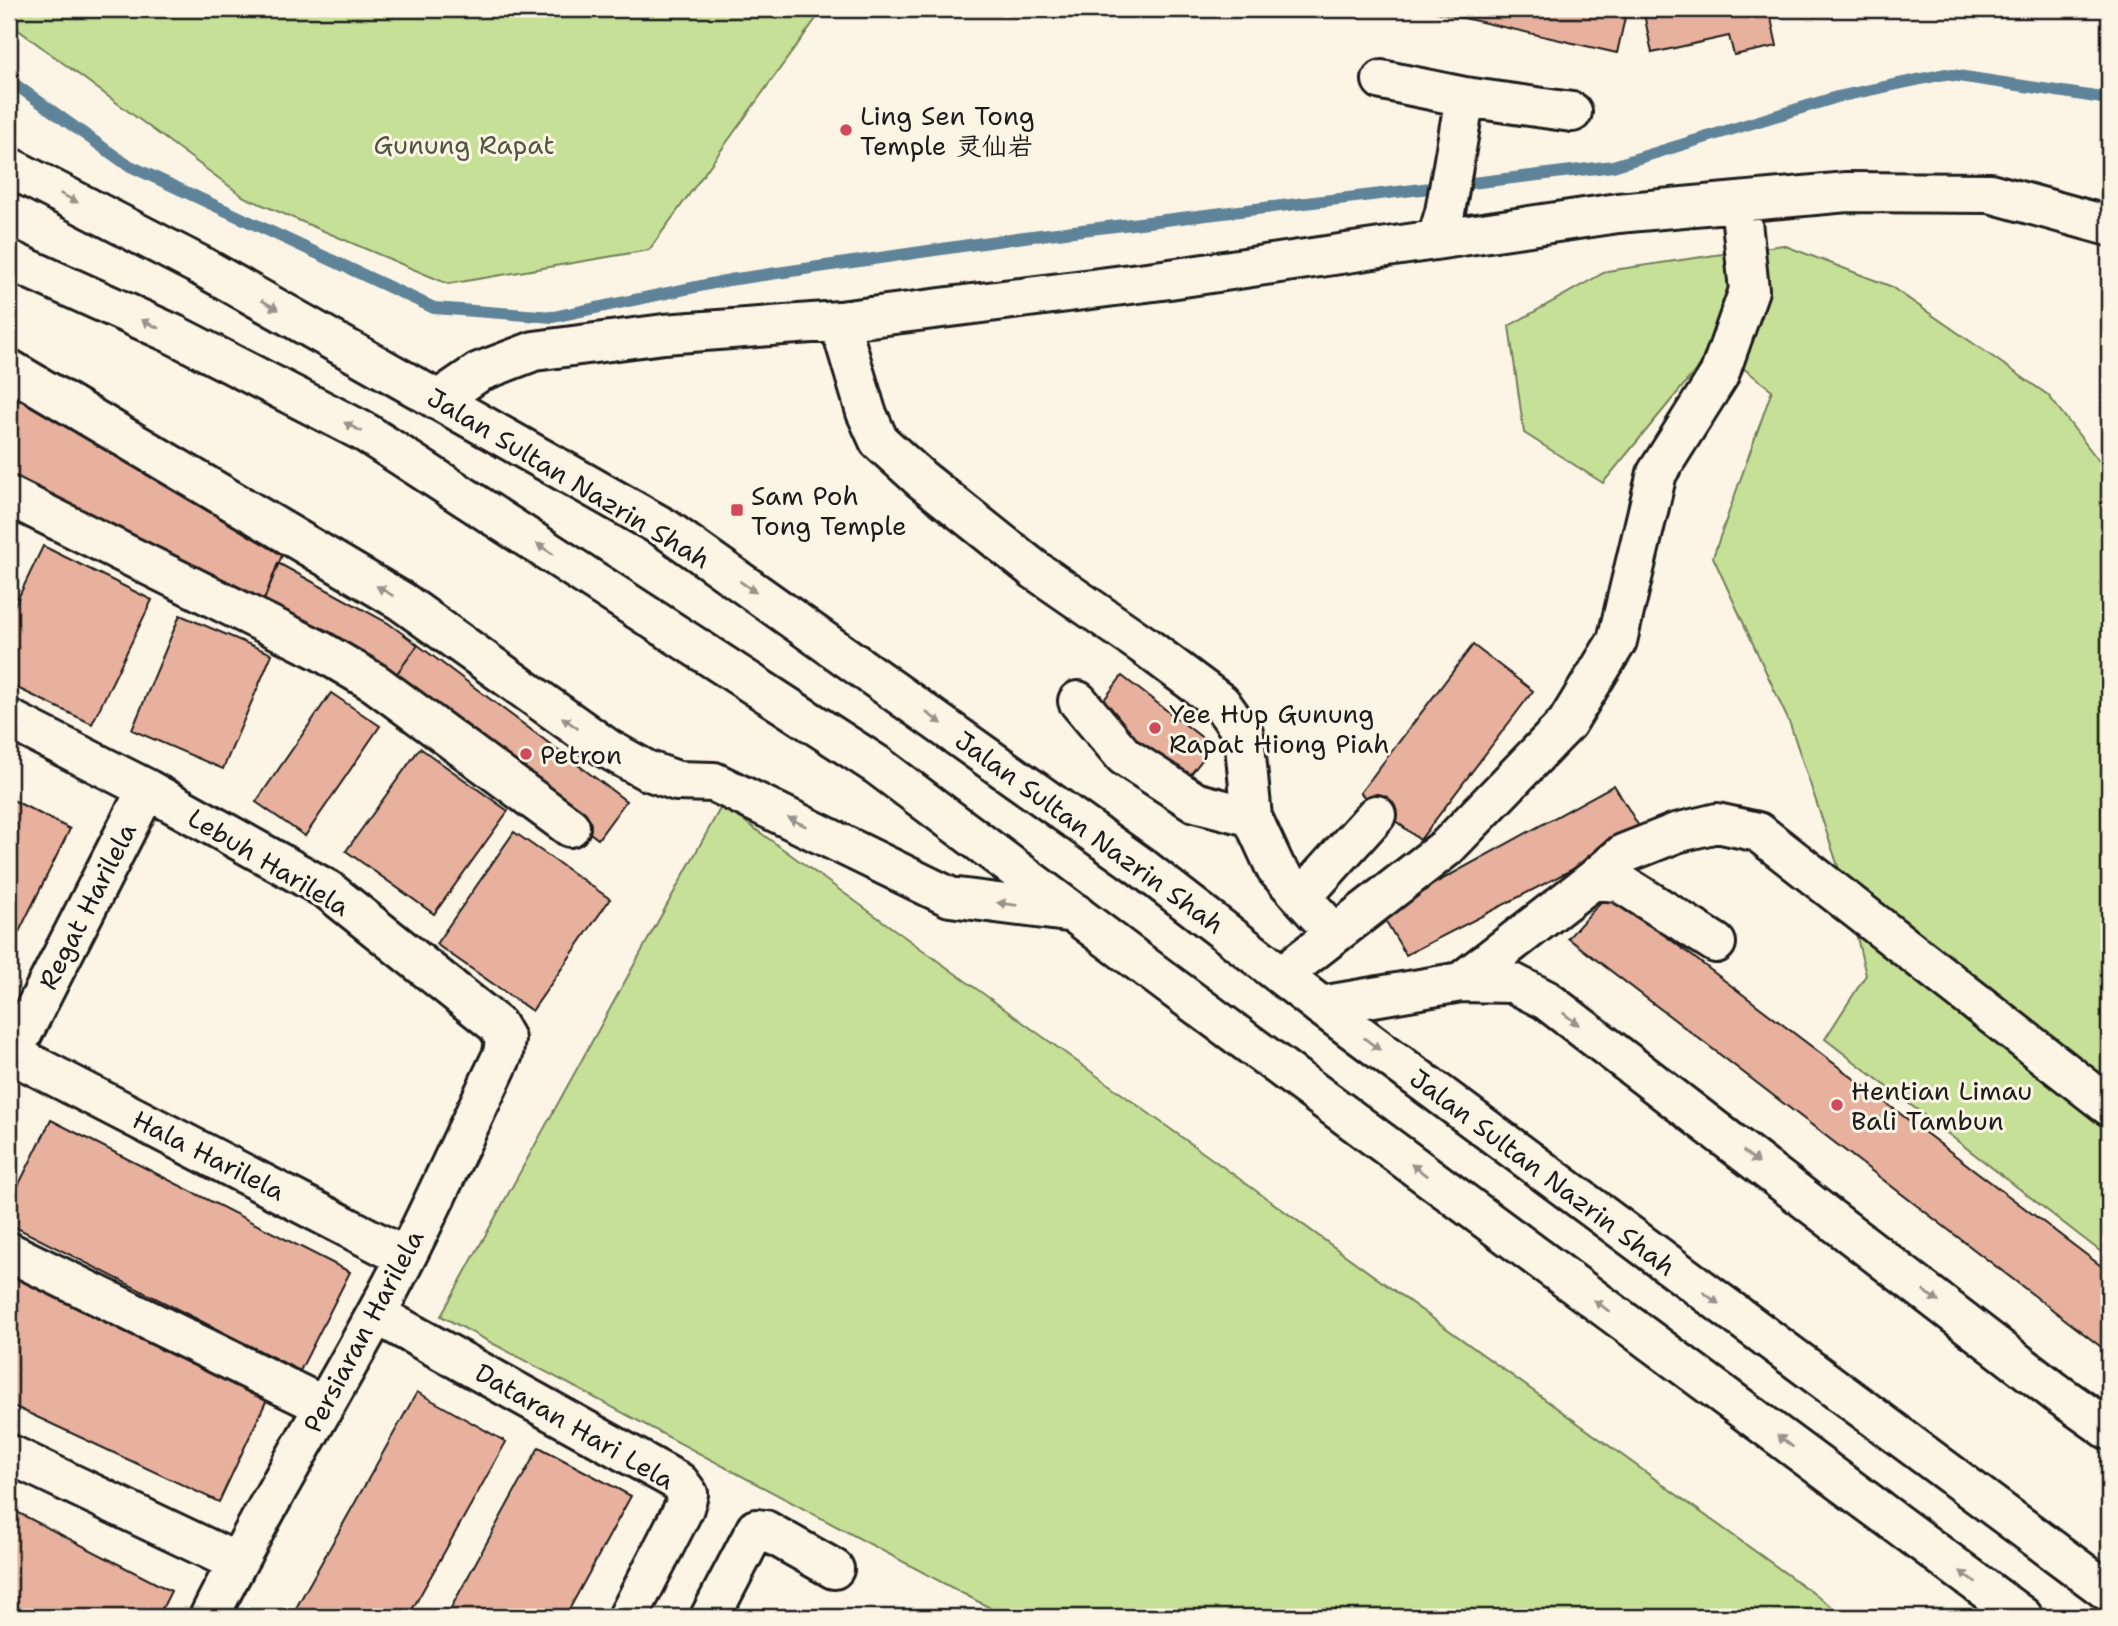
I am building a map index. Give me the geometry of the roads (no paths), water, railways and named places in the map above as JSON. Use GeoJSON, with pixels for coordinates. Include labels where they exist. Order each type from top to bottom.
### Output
{"type":"FeatureCollection","features":[{"type":"Feature","properties":{"kind":"main road"},"geometry":{"type":"LineString","coordinates":[[1382,80],[1465,97],[1572,112]]}},
{"type":"Feature","properties":{"kind":"main road"},"geometry":{"type":"LineString","coordinates":[[1441,226],[1465,97]]}},
{"type":"Feature","properties":{"kind":"main road","name":"Jalan Sultan Nazrin Shah"},"geometry":{"type":"LineString","coordinates":[[9,167],[201,266],[666,529],[1140,866],[1321,1006],[2109,1592]]}},
{"type":"Feature","properties":{"kind":"main road"},"geometry":{"type":"LineString","coordinates":[[438,400],[479,372],[534,351],[664,334],[839,321],[1170,279],[1441,226],[1847,192],[1990,193],[2109,226]]}},
{"type":"Feature","properties":{"kind":"main road"},"geometry":{"type":"LineString","coordinates":[[1282,975],[1447,847],[1567,723],[1617,640],[1657,473],[1719,375],[1749,290],[1740,202]]}},
{"type":"Feature","properties":{"kind":"main road"},"geometry":{"type":"LineString","coordinates":[[9,260],[173,334],[366,433],[877,765],[2023,1617]]}},
{"type":"Feature","properties":{"kind":"main road"},"geometry":{"type":"LineString","coordinates":[[839,321],[866,412],[879,441],[921,479],[1035,569],[1143,644],[1221,703],[1244,735],[1252,817],[1276,869],[1335,934]]}},
{"type":"Feature","properties":{"kind":"main road"},"geometry":{"type":"LineString","coordinates":[[9,369],[401,601],[608,749],[646,770],[677,781],[714,782],[950,897],[1074,913]]}},
{"type":"Feature","properties":{"kind":"main road"},"geometry":{"type":"LineString","coordinates":[[9,496],[321,651],[375,683],[570,827]]}},
{"type":"Feature","properties":{"kind":"main road"},"geometry":{"type":"LineString","coordinates":[[1077,701],[1124,756],[1195,802],[1252,817]]}},
{"type":"Feature","properties":{"kind":"main road","name":"Lebuh Harilela"},"geometry":{"type":"LineString","coordinates":[[9,719],[147,789],[328,890],[497,1025],[505,1039]]}},
{"type":"Feature","properties":{"kind":"main road","name":"Regat Harilela"},"geometry":{"type":"LineString","coordinates":[[10,1057],[147,789]]}},
{"type":"Feature","properties":{"kind":"main road"},"geometry":{"type":"LineString","coordinates":[[1301,897],[1376,816]]}},
{"type":"Feature","properties":{"kind":"main road"},"geometry":{"type":"LineString","coordinates":[[1461,982],[1623,854],[1676,833],[1717,823],[1758,832],[2109,1106]]}},
{"type":"Feature","properties":{"kind":"main road"},"geometry":{"type":"LineString","coordinates":[[1593,880],[1619,882],[1716,943]]}},
{"type":"Feature","properties":{"kind":"main road"},"geometry":{"type":"LineString","coordinates":[[1321,1006],[1461,982],[1513,983],[1546,1000],[2057,1393],[2109,1430]]}},
{"type":"Feature","properties":{"kind":"main road","name":"Persiaran Harilela"},"geometry":{"type":"LineString","coordinates":[[209,1617],[236,1562],[376,1314],[503,1054],[505,1039]]}},
{"type":"Feature","properties":{"kind":"main road","name":"Hala Harilela"},"geometry":{"type":"LineString","coordinates":[[10,1057],[405,1257]]}},
{"type":"Feature","properties":{"kind":"main road"},"geometry":{"type":"LineString","coordinates":[[9,1252],[324,1406]]}},
{"type":"Feature","properties":{"kind":"main road","name":"Dataran Hari Lela"},"geometry":{"type":"LineString","coordinates":[[376,1314],[679,1482],[688,1494],[684,1508],[628,1617]]}},
{"type":"Feature","properties":{"kind":"main road"},"geometry":{"type":"LineString","coordinates":[[9,1454],[236,1562]]}},
{"type":"Feature","properties":{"kind":"main road"},"geometry":{"type":"LineString","coordinates":[[710,1617],[756,1529],[765,1530],[834,1569]]}},
{"type":"Feature","properties":{"kind":"waterway"},"geometry":{"type":"LineString","coordinates":[[9,80],[126,164],[434,308],[553,317],[729,280],[1024,237],[1613,166],[1837,97],[1945,74],[2109,99]]}},
{"type":"Feature","properties":{"kind":"place","name":"Ling Sen Tong Temple 灵仙岩"},"geometry":{"type":"Point","coordinates":[846,130]}},
{"type":"Feature","properties":{"kind":"place","name":"Sam Poh Tong Temple"},"geometry":{"type":"Point","coordinates":[737,510]}},
{"type":"Feature","properties":{"kind":"place","name":"Yee Hup Gunung Rapat Hiong Piah"},"geometry":{"type":"Point","coordinates":[1155,728]}},
{"type":"Feature","properties":{"kind":"place","name":"Petron"},"geometry":{"type":"Point","coordinates":[526,754]}},
{"type":"Feature","properties":{"kind":"place","name":"Hentian Limau Bali Tambun"},"geometry":{"type":"Point","coordinates":[1837,1105]}},
{"type":"Feature","properties":{"kind":"park label","name":"Gunung Rapat"},"geometry":{"type":"Point","coordinates":[464,144]}}]}
